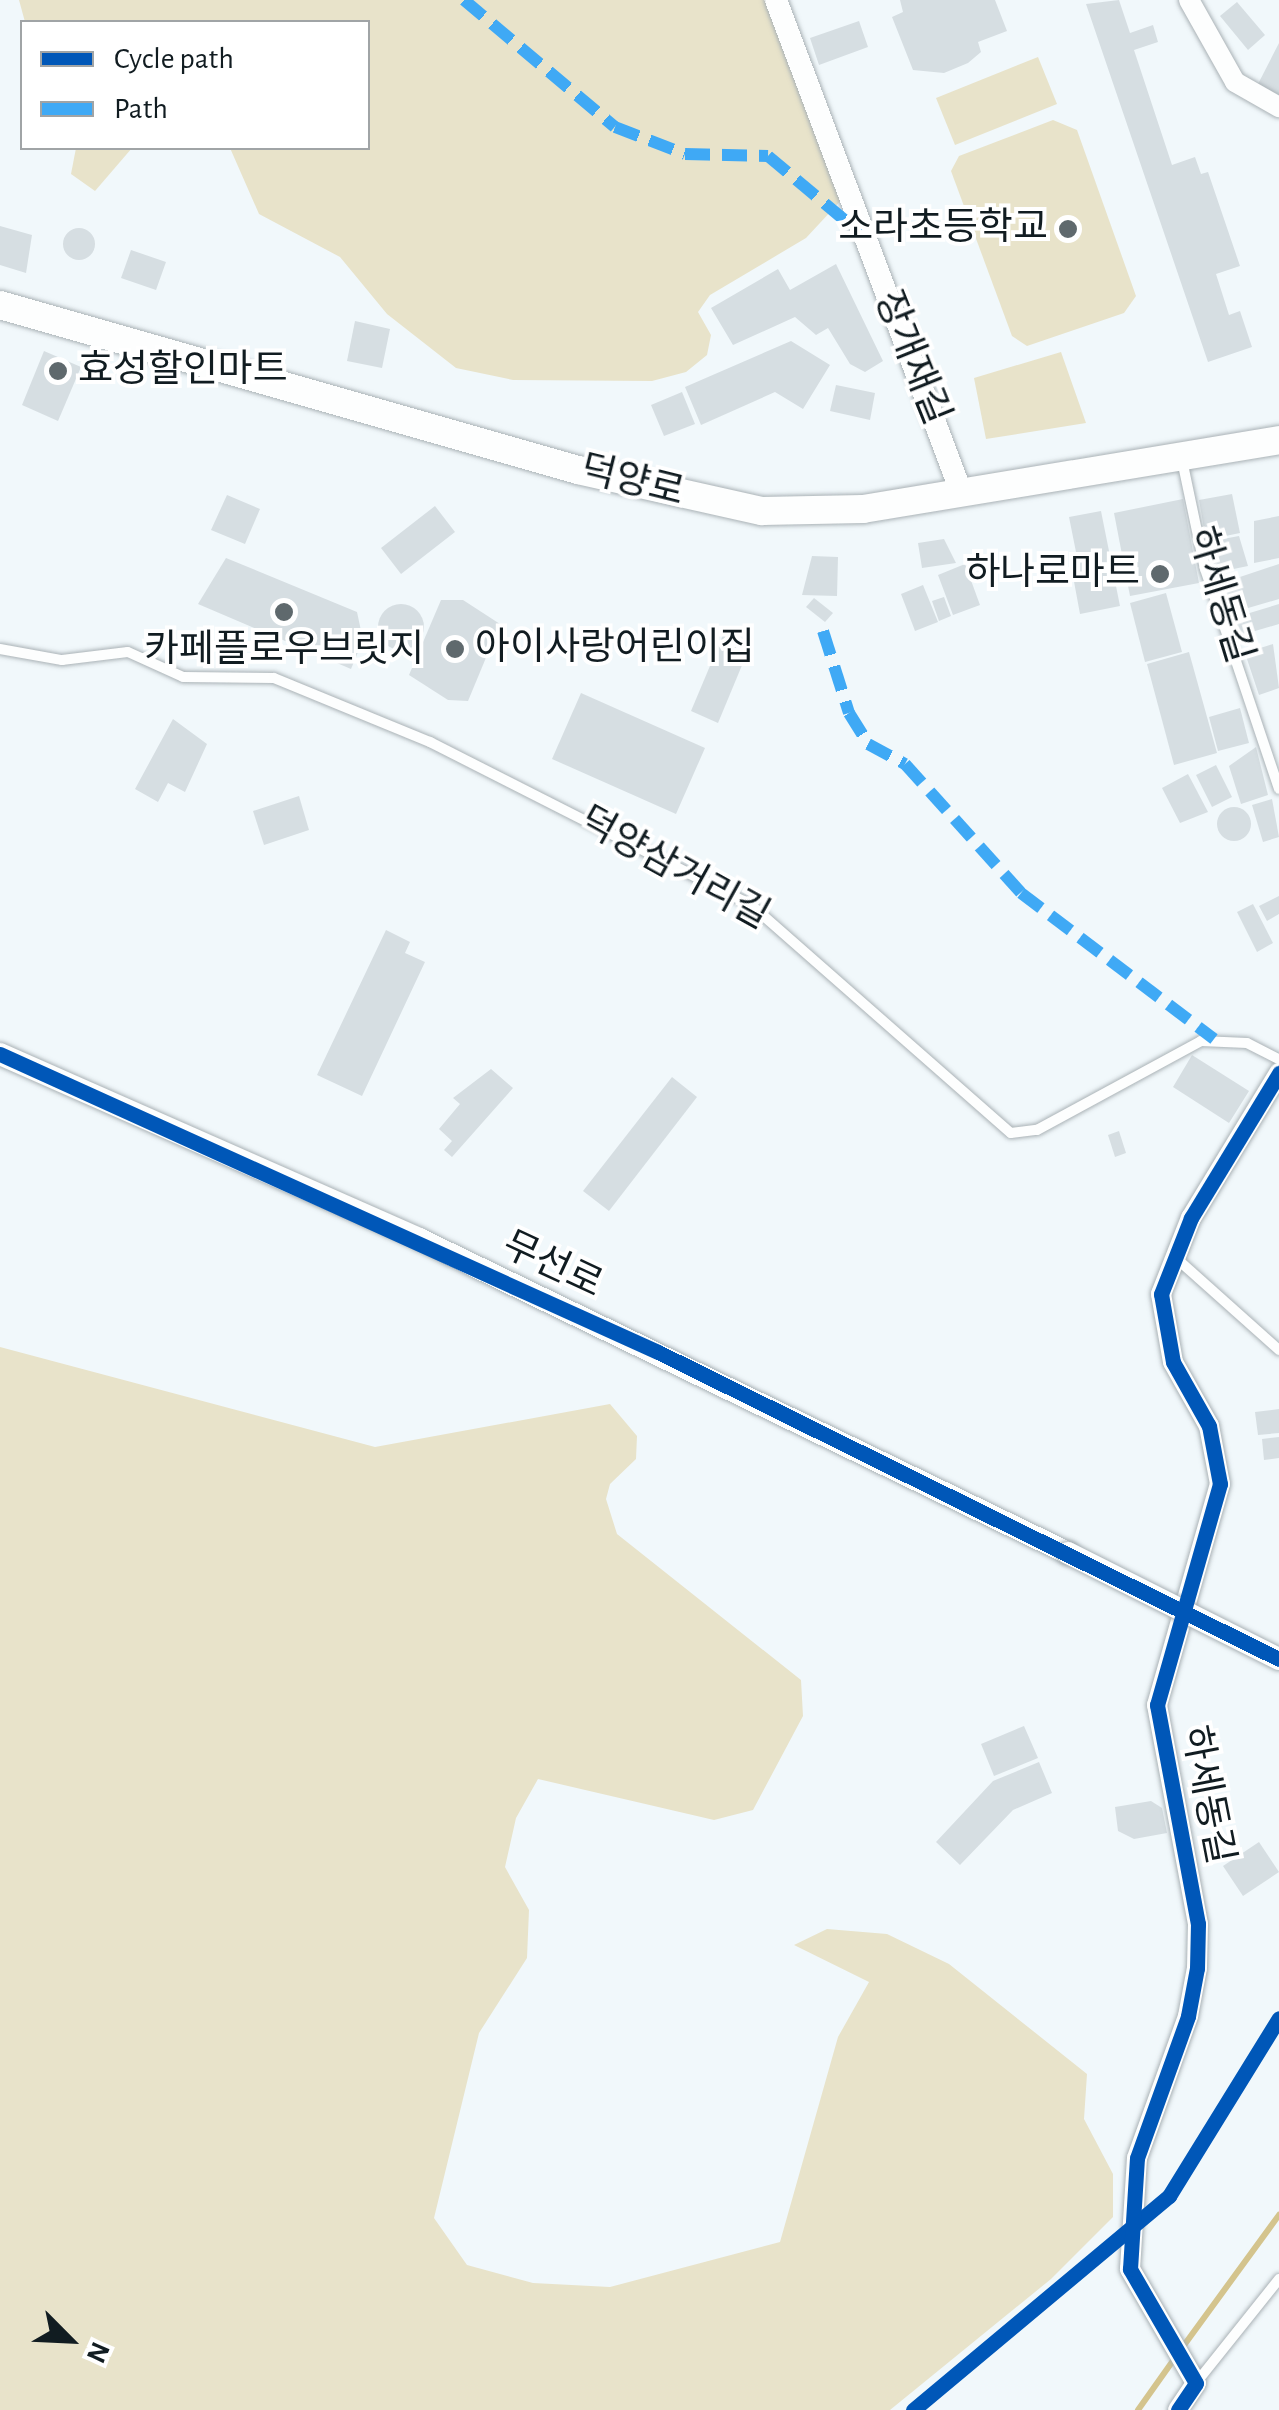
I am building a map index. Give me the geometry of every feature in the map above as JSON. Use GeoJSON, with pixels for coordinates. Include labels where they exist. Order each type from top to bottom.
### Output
{"type":"FeatureCollection","features":[{"type":"Feature","properties":{"kind":"main road","name":"덕양로"},"geometry":{"type":"LineString","coordinates":[[0,305],[726,505],[835,513],[1279,440]]}},
{"type":"Feature","properties":{"kind":"street","name":"장개재길"},"geometry":{"type":"LineString","coordinates":[[776,0],[961,492]]}},
{"type":"Feature","properties":{"kind":"street"},"geometry":{"type":"LineString","coordinates":[[1189,0],[1234,82],[1279,107]]}},
{"type":"Feature","properties":{"kind":"street","name":"무선로"},"geometry":{"type":"LineString","coordinates":[[0,1054],[419,1239],[1279,1659]]}},
{"type":"Feature","properties":{"kind":"street","name":"하세동길"},"geometry":{"type":"LineString","coordinates":[[1194,2378],[1162,2321],[1131,2282],[1134,2178],[1188,2016],[1198,1944],[1157,1705],[1220,1484],[1209,1426],[1165,1332],[1162,1294],[1174,1256],[1279,1073]]}},
{"type":"Feature","properties":{"kind":"street"},"geometry":{"type":"LineString","coordinates":[[1178,2410],[1194,2378]]}},
{"type":"Feature","properties":{"kind":"lane","name":"하세동길"},"geometry":{"type":"LineString","coordinates":[[1182,457],[1205,569],[1279,789]]}},
{"type":"Feature","properties":{"kind":"lane","name":"덕양삼거리길"},"geometry":{"type":"LineString","coordinates":[[0,649],[62,660],[133,652],[183,676],[274,678],[430,742],[750,904],[1011,1133],[1036,1130],[1201,1040],[1247,1044],[1279,1059]]}},
{"type":"Feature","properties":{"kind":"lane"},"geometry":{"type":"LineString","coordinates":[[1174,1256],[1279,1350]]}},
{"type":"Feature","properties":{"kind":"lane"},"geometry":{"type":"LineString","coordinates":[[1194,2378],[1279,2279]]}},
{"type":"Feature","properties":{"kind":"shaded area"},"geometry":{"type":"Polygon","coordinates":[[[19,0],[776,0],[846,195],[806,238],[710,295],[698,312],[711,335],[707,355],[686,372],[652,381],[513,380],[456,368],[387,314],[340,257],[259,214],[231,150],[370,150],[370,20],[24,20],[19,0]]]}},
{"type":"Feature","properties":{"kind":"shaded area"},"geometry":{"type":"Polygon","coordinates":[[[1038,57],[1057,104],[955,145],[936,98],[1038,57]]]}},
{"type":"Feature","properties":{"kind":"shaded area"},"geometry":{"type":"Polygon","coordinates":[[[1053,120],[1077,130],[1136,296],[1124,313],[1027,346],[1012,336],[951,171],[959,156],[1053,120]]]}},
{"type":"Feature","properties":{"kind":"shaded area"},"geometry":{"type":"Polygon","coordinates":[[[76,150],[130,150],[95,191],[71,174],[76,150]]]}},
{"type":"Feature","properties":{"kind":"shaded area"},"geometry":{"type":"Polygon","coordinates":[[[1061,352],[1086,423],[986,439],[974,378],[1061,352]]]}},
{"type":"Feature","properties":{"kind":"shaded area"},"geometry":{"type":"Polygon","coordinates":[[[0,1347],[375,1447],[610,1404],[637,1436],[636,1459],[610,1484],[606,1499],[617,1534],[801,1680],[803,1716],[753,1810],[714,1820],[538,1779],[516,1818],[505,1867],[529,1910],[527,1958],[479,2033],[434,2218],[467,2265],[533,2283],[610,2287],[780,2242],[838,2037],[869,1982],[794,1945],[827,1929],[887,1934],[949,1964],[1087,2074],[1084,2119],[1113,2174],[1113,2217],[1051,2279],[890,2410],[0,2410],[0,1347]]]}},
{"type":"Feature","properties":{"kind":"building"},"geometry":{"type":"Polygon","coordinates":[[[900,0],[995,0],[1007,31],[978,42],[981,52],[968,63],[944,73],[913,70],[892,17],[903,12],[900,0]]]}},
{"type":"Feature","properties":{"kind":"building"},"geometry":{"type":"Polygon","coordinates":[[[1119,0],[1130,33],[1153,25],[1158,42],[1134,50],[1172,165],[1195,157],[1201,174],[1208,172],[1240,266],[1216,274],[1229,315],[1240,311],[1252,347],[1208,362],[1086,4],[1119,0]]]}},
{"type":"Feature","properties":{"kind":"building"},"geometry":{"type":"Polygon","coordinates":[[[1237,2],[1265,35],[1248,50],[1220,16],[1237,2]]]}},
{"type":"Feature","properties":{"kind":"building"},"geometry":{"type":"Polygon","coordinates":[[[859,21],[868,47],[819,65],[810,38],[859,21]]]}},
{"type":"Feature","properties":{"kind":"building"},"geometry":{"type":"Polygon","coordinates":[[[1279,43],[1279,95],[1258,84],[1279,43]]]}},
{"type":"Feature","properties":{"kind":"building"},"geometry":{"type":"Polygon","coordinates":[[[0,226],[32,235],[26,273],[0,265],[0,226]]]}},
{"type":"Feature","properties":{"kind":"building"},"geometry":{"type":"Polygon","coordinates":[[[79,228],[90,233],[95,244],[90,255],[79,260],[68,255],[63,244],[68,233],[79,228]]]}},
{"type":"Feature","properties":{"kind":"building"},"geometry":{"type":"Polygon","coordinates":[[[131,250],[166,262],[156,290],[121,278],[131,250]]]}},
{"type":"Feature","properties":{"kind":"building"},"geometry":{"type":"Polygon","coordinates":[[[836,264],[883,361],[865,372],[850,364],[828,328],[816,335],[795,317],[733,345],[711,308],[778,269],[790,290],[836,264]]]}},
{"type":"Feature","properties":{"kind":"building"},"geometry":{"type":"Polygon","coordinates":[[[355,321],[390,329],[382,368],[347,361],[355,321]]]}},
{"type":"Feature","properties":{"kind":"building"},"geometry":{"type":"Polygon","coordinates":[[[791,341],[830,365],[803,409],[775,392],[701,425],[685,387],[791,341]]]}},
{"type":"Feature","properties":{"kind":"building"},"geometry":{"type":"Polygon","coordinates":[[[44,351],[81,367],[58,421],[22,405],[44,351]]]}},
{"type":"Feature","properties":{"kind":"building"},"geometry":{"type":"Polygon","coordinates":[[[836,385],[875,393],[870,420],[830,411],[836,385]]]}},
{"type":"Feature","properties":{"kind":"building"},"geometry":{"type":"Polygon","coordinates":[[[682,392],[695,424],[664,436],[651,405],[682,392]]]}},
{"type":"Feature","properties":{"kind":"building"},"geometry":{"type":"Polygon","coordinates":[[[1232,494],[1240,533],[1206,540],[1199,500],[1232,494]]]}},
{"type":"Feature","properties":{"kind":"building"},"geometry":{"type":"Polygon","coordinates":[[[227,495],[260,509],[245,544],[211,530],[227,495]]]}},
{"type":"Feature","properties":{"kind":"building"},"geometry":{"type":"Polygon","coordinates":[[[1183,499],[1199,583],[1130,596],[1114,513],[1183,499]]]}},
{"type":"Feature","properties":{"kind":"building"},"geometry":{"type":"Polygon","coordinates":[[[435,506],[455,532],[401,574],[381,548],[435,506]]]}},
{"type":"Feature","properties":{"kind":"building"},"geometry":{"type":"Polygon","coordinates":[[[1101,511],[1120,606],[1080,614],[1070,560],[1099,555],[1077,557],[1069,517],[1101,511]]]}},
{"type":"Feature","properties":{"kind":"building"},"geometry":{"type":"Polygon","coordinates":[[[1279,516],[1279,558],[1254,563],[1254,521],[1279,516]]]}},
{"type":"Feature","properties":{"kind":"building"},"geometry":{"type":"Polygon","coordinates":[[[1239,536],[1248,566],[1214,573],[1207,542],[1239,536]]]}},
{"type":"Feature","properties":{"kind":"building"},"geometry":{"type":"Polygon","coordinates":[[[944,539],[956,563],[922,568],[918,543],[944,539]]]}},
{"type":"Feature","properties":{"kind":"building"},"geometry":{"type":"Polygon","coordinates":[[[812,556],[838,557],[837,596],[802,595],[812,556]]]}},
{"type":"Feature","properties":{"kind":"building"},"geometry":{"type":"Polygon","coordinates":[[[226,558],[357,612],[363,640],[351,669],[198,604],[226,558]]]}},
{"type":"Feature","properties":{"kind":"building"},"geometry":{"type":"Polygon","coordinates":[[[965,564],[980,605],[953,615],[938,575],[965,564]]]}},
{"type":"Feature","properties":{"kind":"building"},"geometry":{"type":"Polygon","coordinates":[[[1279,564],[1279,599],[1231,613],[1222,583],[1279,564]]]}},
{"type":"Feature","properties":{"kind":"building"},"geometry":{"type":"Polygon","coordinates":[[[923,585],[938,622],[915,631],[901,594],[923,585]]]}},
{"type":"Feature","properties":{"kind":"building"},"geometry":{"type":"Polygon","coordinates":[[[1166,593],[1182,652],[1145,662],[1130,603],[1166,593]]]}},
{"type":"Feature","properties":{"kind":"building"},"geometry":{"type":"Polygon","coordinates":[[[944,597],[951,616],[939,621],[932,601],[944,597]]]}},
{"type":"Feature","properties":{"kind":"building"},"geometry":{"type":"Polygon","coordinates":[[[814,598],[833,613],[825,622],[806,607],[814,598]]]}},
{"type":"Feature","properties":{"kind":"building","name":"아이사랑어린이집"},"geometry":{"type":"Polygon","coordinates":[[[441,600],[463,600],[500,624],[468,701],[448,700],[409,675],[441,600]]]}},
{"type":"Feature","properties":{"kind":"building"},"geometry":{"type":"Polygon","coordinates":[[[401,604],[417,611],[424,627],[417,643],[401,650],[385,643],[378,627],[385,611],[401,604]]]}},
{"type":"Feature","properties":{"kind":"building"},"geometry":{"type":"Polygon","coordinates":[[[1279,604],[1279,624],[1238,636],[1233,618],[1279,604]]]}},
{"type":"Feature","properties":{"kind":"building"},"geometry":{"type":"Polygon","coordinates":[[[723,635],[750,646],[718,723],[691,711],[723,635]]]}},
{"type":"Feature","properties":{"kind":"building"},"geometry":{"type":"Polygon","coordinates":[[[1273,644],[1279,688],[1259,695],[1245,653],[1273,644]]]}},
{"type":"Feature","properties":{"kind":"building"},"geometry":{"type":"Polygon","coordinates":[[[1189,652],[1217,753],[1174,765],[1147,664],[1189,652]]]}},
{"type":"Feature","properties":{"kind":"building"},"geometry":{"type":"Polygon","coordinates":[[[581,693],[705,748],[676,814],[552,759],[581,693]]]}},
{"type":"Feature","properties":{"kind":"building"},"geometry":{"type":"Polygon","coordinates":[[[1240,708],[1249,743],[1218,751],[1209,717],[1240,708]]]}},
{"type":"Feature","properties":{"kind":"building"},"geometry":{"type":"Polygon","coordinates":[[[173,719],[207,744],[185,792],[168,783],[158,802],[135,789],[173,719]]]}},
{"type":"Feature","properties":{"kind":"building"},"geometry":{"type":"Polygon","coordinates":[[[1256,747],[1268,795],[1241,804],[1229,766],[1256,747]]]}},
{"type":"Feature","properties":{"kind":"building"},"geometry":{"type":"Polygon","coordinates":[[[1216,765],[1232,797],[1212,807],[1196,775],[1216,765]]]}},
{"type":"Feature","properties":{"kind":"building"},"geometry":{"type":"Polygon","coordinates":[[[1188,774],[1208,812],[1180,823],[1162,788],[1188,774]]]}},
{"type":"Feature","properties":{"kind":"building"},"geometry":{"type":"Polygon","coordinates":[[[299,796],[309,830],[264,845],[253,811],[299,796]]]}},
{"type":"Feature","properties":{"kind":"building"},"geometry":{"type":"Polygon","coordinates":[[[1272,799],[1279,837],[1263,842],[1252,805],[1272,799]]]}},
{"type":"Feature","properties":{"kind":"building"},"geometry":{"type":"Polygon","coordinates":[[[1234,807],[1246,812],[1251,824],[1246,836],[1234,841],[1222,836],[1217,824],[1222,812],[1234,807]]]}},
{"type":"Feature","properties":{"kind":"building"},"geometry":{"type":"Polygon","coordinates":[[[1279,896],[1279,914],[1267,921],[1259,906],[1279,896]]]}},
{"type":"Feature","properties":{"kind":"building"},"geometry":{"type":"Polygon","coordinates":[[[1253,904],[1273,943],[1257,952],[1237,912],[1253,904]]]}},
{"type":"Feature","properties":{"kind":"building"},"geometry":{"type":"Polygon","coordinates":[[[386,930],[410,942],[405,953],[425,962],[362,1096],[317,1075],[386,930]]]}},
{"type":"Feature","properties":{"kind":"building"},"geometry":{"type":"Polygon","coordinates":[[[1192,1055],[1249,1091],[1229,1123],[1173,1087],[1192,1055]]]}},
{"type":"Feature","properties":{"kind":"building"},"geometry":{"type":"Polygon","coordinates":[[[491,1069],[513,1088],[452,1157],[444,1150],[452,1141],[439,1129],[460,1104],[453,1098],[491,1069]]]}},
{"type":"Feature","properties":{"kind":"building"},"geometry":{"type":"Polygon","coordinates":[[[672,1077],[697,1097],[609,1211],[583,1191],[672,1077]]]}},
{"type":"Feature","properties":{"kind":"building"},"geometry":{"type":"Polygon","coordinates":[[[1119,1131],[1126,1153],[1115,1157],[1108,1135],[1119,1131]]]}},
{"type":"Feature","properties":{"kind":"building"},"geometry":{"type":"Polygon","coordinates":[[[1279,1409],[1279,1433],[1258,1435],[1255,1412],[1279,1409]]]}},
{"type":"Feature","properties":{"kind":"building"},"geometry":{"type":"Polygon","coordinates":[[[1279,1437],[1279,1458],[1264,1460],[1262,1439],[1279,1437]]]}},
{"type":"Feature","properties":{"kind":"building"},"geometry":{"type":"Polygon","coordinates":[[[1024,1726],[1038,1758],[994,1776],[981,1744],[1024,1726]]]}},
{"type":"Feature","properties":{"kind":"building"},"geometry":{"type":"Polygon","coordinates":[[[1039,1762],[1052,1793],[1013,1810],[960,1865],[936,1842],[993,1781],[1039,1762]]]}},
{"type":"Feature","properties":{"kind":"building"},"geometry":{"type":"Polygon","coordinates":[[[1151,1801],[1162,1808],[1167,1833],[1134,1839],[1118,1831],[1115,1807],[1151,1801]]]}},
{"type":"Feature","properties":{"kind":"building"},"geometry":{"type":"Polygon","coordinates":[[[1259,1842],[1279,1872],[1243,1896],[1223,1866],[1259,1842]]]}},
{"type":"Feature","properties":{"kind":"waterway"},"geometry":{"type":"LineString","coordinates":[[1182,2348],[1279,2215]]}},
{"type":"Feature","properties":{"kind":"waterway"},"geometry":{"type":"LineString","coordinates":[[1138,2410],[1175,2358]]}},
{"type":"Feature","properties":{"kind":"marked path"},"geometry":{"type":"LineString","coordinates":[[464,0],[615,127],[685,154],[768,156],[859,232]]}},
{"type":"Feature","properties":{"kind":"marked path"},"geometry":{"type":"LineString","coordinates":[[823,631],[849,713],[868,744],[905,764],[1021,893],[1214,1039]]}},
{"type":"Feature","properties":{"kind":"cycle path"},"geometry":{"type":"LineString","coordinates":[[0,1054],[658,1352],[1279,1659]]}},
{"type":"Feature","properties":{"kind":"cycle path"},"geometry":{"type":"LineString","coordinates":[[1178,2410],[1196,2383],[1130,2269],[1137,2158],[1188,2016],[1197,1968],[1198,1924],[1157,1705],[1220,1484],[1209,1426],[1173,1362],[1161,1294],[1191,1218],[1279,1073]]}},
{"type":"Feature","properties":{"kind":"cycle path"},"geometry":{"type":"LineString","coordinates":[[913,2410],[1169,2196],[1279,2018]]}},
{"type":"Feature","properties":{"kind":"place","name":"소라초등학교"},"geometry":{"type":"Point","coordinates":[1068,229]}},
{"type":"Feature","properties":{"kind":"place","name":"효성할인마트"},"geometry":{"type":"Point","coordinates":[58,371]}},
{"type":"Feature","properties":{"kind":"place","name":"하나로마트"},"geometry":{"type":"Point","coordinates":[1160,574]}},
{"type":"Feature","properties":{"kind":"place","name":"카페플로우브릿지"},"geometry":{"type":"Point","coordinates":[284,612]}},
{"type":"Feature","properties":{"kind":"place","name":"아이사랑어린이집"},"geometry":{"type":"Point","coordinates":[455,649]}}]}
